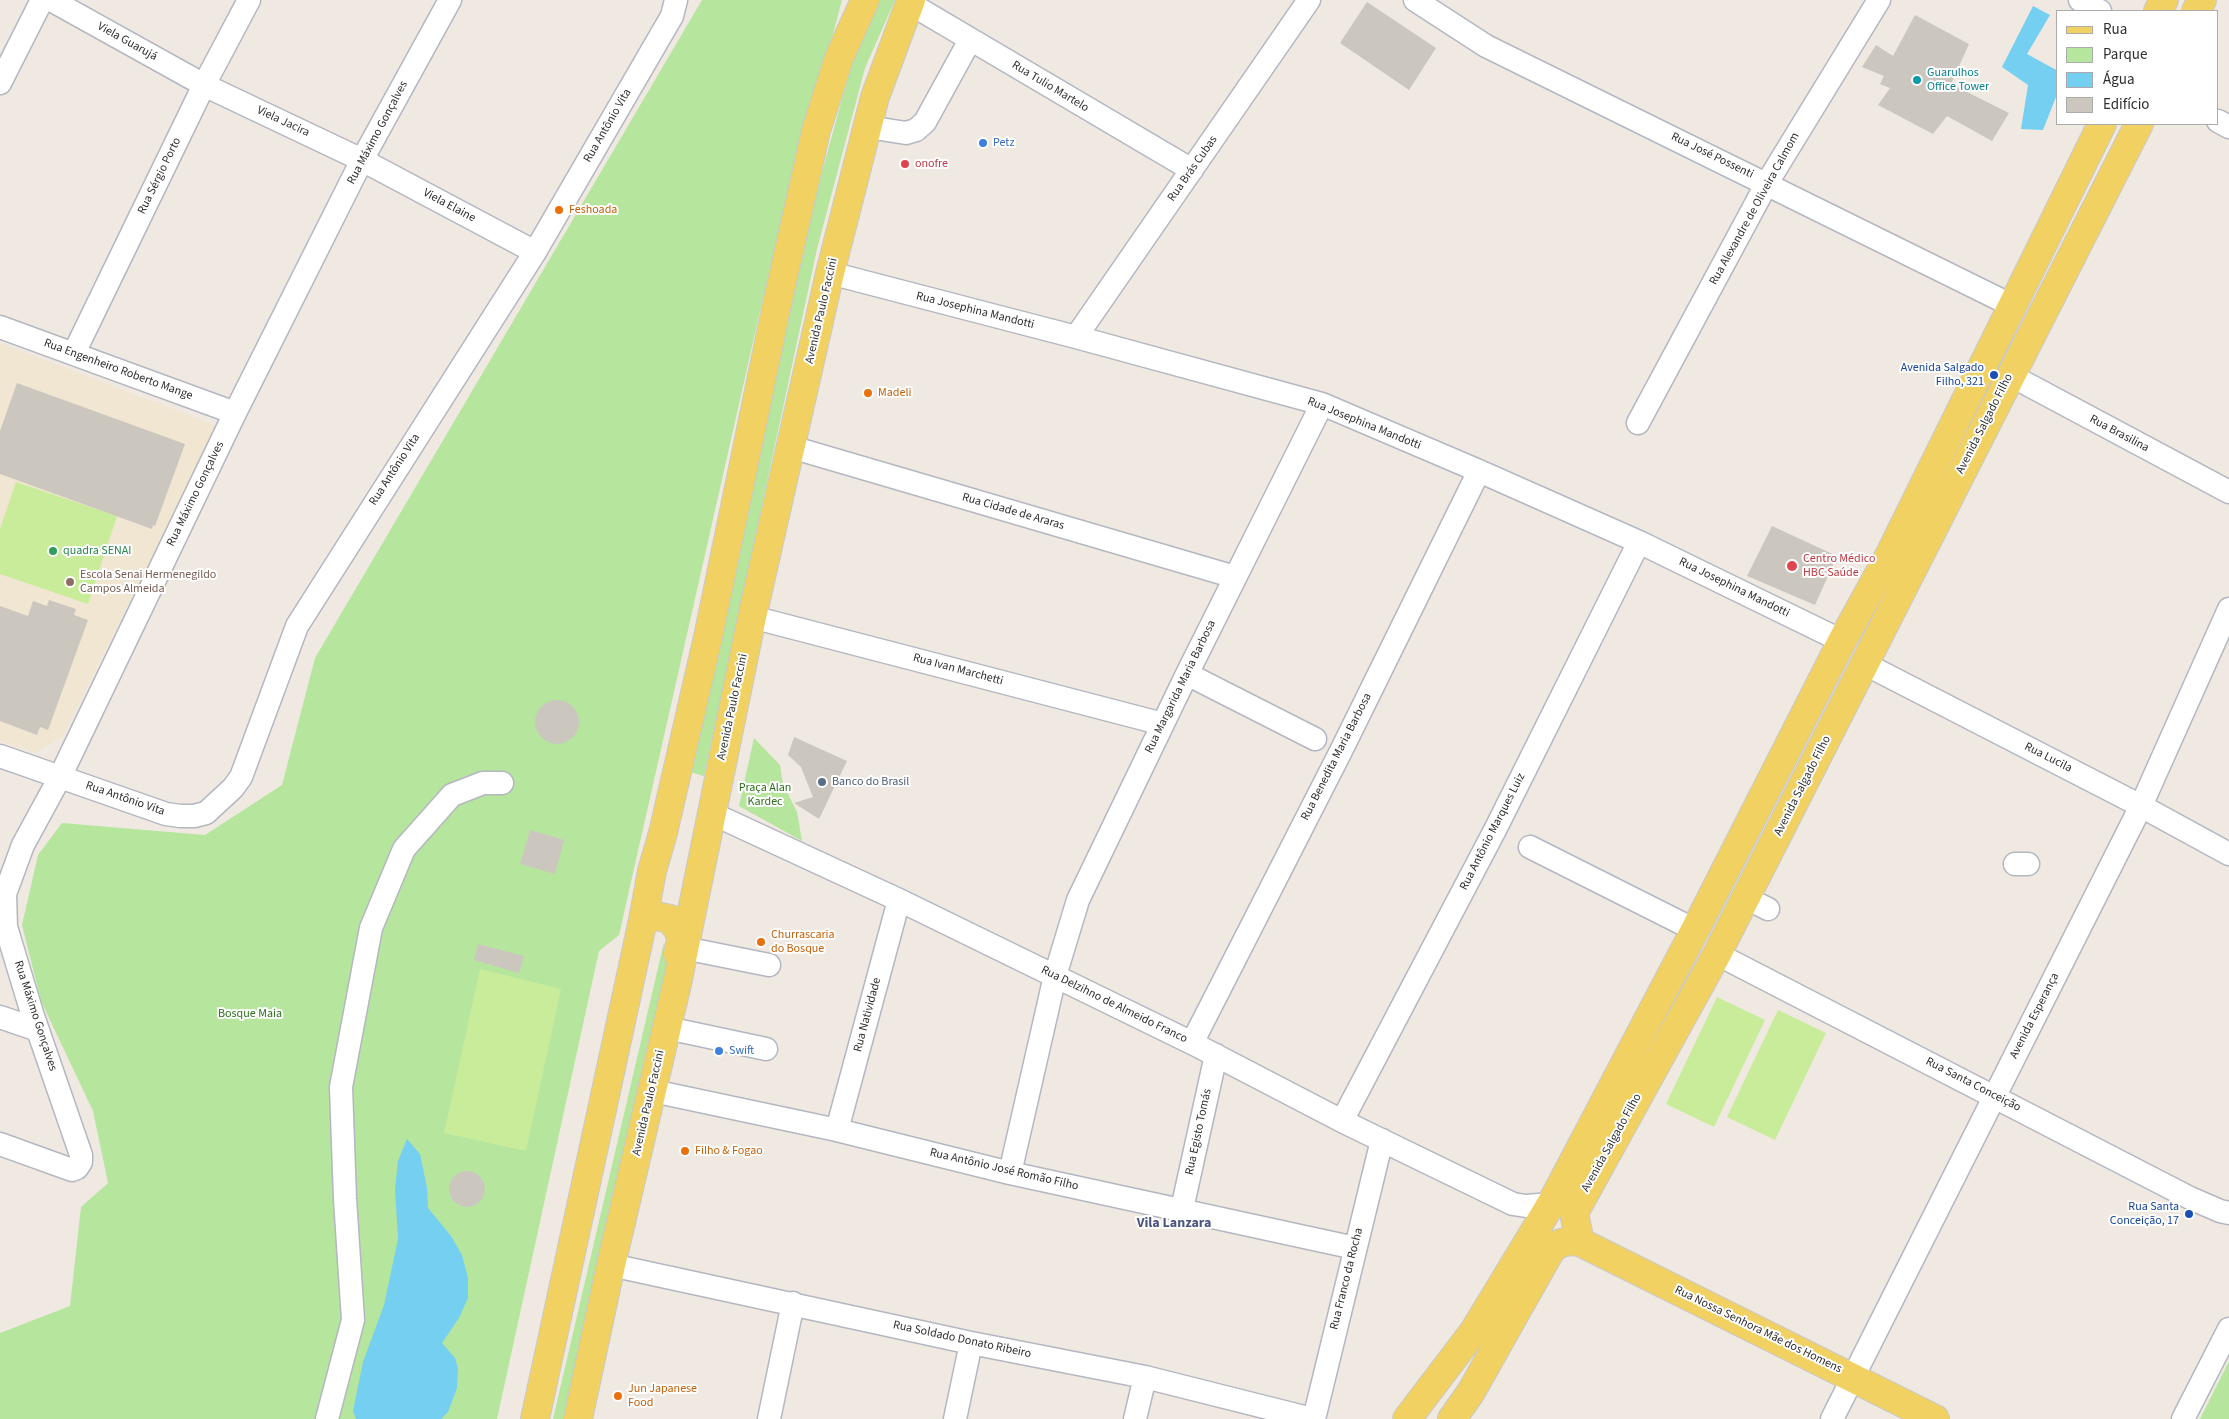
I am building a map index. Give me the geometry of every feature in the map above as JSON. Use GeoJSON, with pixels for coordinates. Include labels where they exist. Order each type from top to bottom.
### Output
{"type":"FeatureCollection","features":[{"type":"Feature","properties":{"kind":"main road"},"geometry":{"type":"LineString","coordinates":[[535,1419],[644,920],[652,870],[677,771],[721,576],[777,304],[816,130],[839,58],[865,0]]}},
{"type":"Feature","properties":{"kind":"main road","name":"Avenida Paulo Faccini"},"geometry":{"type":"LineString","coordinates":[[578,1419],[611,1265],[677,984],[752,617],[792,447],[830,272],[875,97],[910,2]]}},
{"type":"Feature","properties":{"kind":"main road","name":"Avenida Salgado Filho"},"geometry":{"type":"LineString","coordinates":[[1407,1419],[1474,1332],[1551,1204],[1695,930],[1842,641],[1890,554],[2102,125]]}},
{"type":"Feature","properties":{"kind":"main road","name":"Avenida Salgado Filho"},"geometry":{"type":"LineString","coordinates":[[1580,1242],[1574,1213],[1717,954],[1757,903],[1865,664],[2138,125]]}},
{"type":"Feature","properties":{"kind":"main road"},"geometry":{"type":"LineString","coordinates":[[677,771],[691,795],[711,813]]}},
{"type":"Feature","properties":{"kind":"main road"},"geometry":{"type":"LineString","coordinates":[[644,920],[656,916],[670,920],[679,931],[681,940],[674,972],[677,984]]}},
{"type":"Feature","properties":{"kind":"main road"},"geometry":{"type":"LineString","coordinates":[[1452,1419],[1471,1392],[1551,1250],[1564,1242],[1580,1242]]}},
{"type":"Feature","properties":{"kind":"main road","name":"Rua Nossa Senhora Mãe dos Homens"},"geometry":{"type":"LineString","coordinates":[[1580,1242],[1935,1419]]}},
{"type":"Feature","properties":{"kind":"street"},"geometry":{"type":"LineString","coordinates":[[0,83],[42,0]]}},
{"type":"Feature","properties":{"kind":"street","name":"Viela Guarujá"},"geometry":{"type":"LineString","coordinates":[[51,0],[204,85]]}},
{"type":"Feature","properties":{"kind":"street","name":"Rua Sérgio Porto"},"geometry":{"type":"LineString","coordinates":[[74,353],[204,85],[249,0]]}},
{"type":"Feature","properties":{"kind":"street","name":"Rua Máximo Gonçalves"},"geometry":{"type":"LineString","coordinates":[[0,1144],[72,1170],[79,1165],[81,1155],[38,1030],[6,927],[3,894],[23,846],[60,777],[236,413],[362,160],[450,0]]}},
{"type":"Feature","properties":{"kind":"street","name":"Rua Antônio Vita"},"geometry":{"type":"LineString","coordinates":[[0,756],[166,814],[180,816],[194,816],[206,813],[234,788],[240,777],[297,626],[535,252],[672,16],[676,0]]}},
{"type":"Feature","properties":{"kind":"street","name":"Rua Brás Cubas"},"geometry":{"type":"LineString","coordinates":[[1076,337],[1309,0]]}},
{"type":"Feature","properties":{"kind":"street","name":"Rua José Possenti"},"geometry":{"type":"LineString","coordinates":[[1415,0],[1486,46],[2013,306]]}},
{"type":"Feature","properties":{"kind":"street","name":"Rua Alexandre de Oliveira Calmom"},"geometry":{"type":"LineString","coordinates":[[1638,422],[1767,183],[1879,0]]}},
{"type":"Feature","properties":{"kind":"street"},"geometry":{"type":"LineString","coordinates":[[2080,0],[2098,10]]}},
{"type":"Feature","properties":{"kind":"street","name":"Rua Tulio Martelo"},"geometry":{"type":"LineString","coordinates":[[910,2],[970,40],[1192,170]]}},
{"type":"Feature","properties":{"kind":"street"},"geometry":{"type":"LineString","coordinates":[[868,127],[906,133],[916,130],[925,122],[970,40]]}},
{"type":"Feature","properties":{"kind":"street","name":"Viela Jacira"},"geometry":{"type":"LineString","coordinates":[[204,85],[362,160]]}},
{"type":"Feature","properties":{"kind":"street","name":"Viela Elaine"},"geometry":{"type":"LineString","coordinates":[[362,160],[535,252]]}},
{"type":"Feature","properties":{"kind":"street","name":"Rua Josephina Mandotti"},"geometry":{"type":"LineString","coordinates":[[830,272],[1322,404],[1639,542],[1842,641]]}},
{"type":"Feature","properties":{"kind":"street","name":"Rua Engenheiro Roberto Mange"},"geometry":{"type":"LineString","coordinates":[[0,327],[236,413]]}},
{"type":"Feature","properties":{"kind":"street","name":"Rua Brasilina"},"geometry":{"type":"LineString","coordinates":[[2010,375],[2229,492]]}},
{"type":"Feature","properties":{"kind":"street","name":"Rua Margarida Maria Barbosa"},"geometry":{"type":"LineString","coordinates":[[1010,1173],[1055,976],[1078,900],[1187,674],[1322,404]]}},
{"type":"Feature","properties":{"kind":"street","name":"Rua Cidade de Araras"},"geometry":{"type":"LineString","coordinates":[[792,447],[1235,577]]}},
{"type":"Feature","properties":{"kind":"street","name":"Rua Benedita Maria Barbosa"},"geometry":{"type":"LineString","coordinates":[[1192,1043],[1341,752],[1479,471]]}},
{"type":"Feature","properties":{"kind":"street","name":"Rua Antônio Marques Luiz"},"geometry":{"type":"LineString","coordinates":[[1342,1121],[1495,830],[1639,542]]}},
{"type":"Feature","properties":{"kind":"street","name":"Avenida Esperança"},"geometry":{"type":"LineString","coordinates":[[1832,1419],[2141,806],[2229,609]]}},
{"type":"Feature","properties":{"kind":"street","name":"Rua Ivan Marchetti"},"geometry":{"type":"LineString","coordinates":[[752,617],[1163,724]]}},
{"type":"Feature","properties":{"kind":"street","name":"Rua Lucila"},"geometry":{"type":"LineString","coordinates":[[1865,664],[2141,806],[2229,854]]}},
{"type":"Feature","properties":{"kind":"street"},"geometry":{"type":"LineString","coordinates":[[1187,674],[1316,739]]}},
{"type":"Feature","properties":{"kind":"street"},"geometry":{"type":"LineString","coordinates":[[327,1419],[353,1320],[345,1199],[341,1086],[371,928],[404,848],[452,795],[492,783]]}},
{"type":"Feature","properties":{"kind":"street","name":"Rua Delzihno de Almeido Franco"},"geometry":{"type":"LineString","coordinates":[[711,813],[899,900],[1055,976],[1216,1055],[1342,1121],[1513,1204],[1526,1206],[1551,1204]]}},
{"type":"Feature","properties":{"kind":"street"},"geometry":{"type":"LineString","coordinates":[[1530,847],[1695,930]]}},
{"type":"Feature","properties":{"kind":"street","name":"Rua Natividade"},"geometry":{"type":"LineString","coordinates":[[837,1130],[899,900]]}},
{"type":"Feature","properties":{"kind":"street"},"geometry":{"type":"LineString","coordinates":[[684,948],[769,965]]}},
{"type":"Feature","properties":{"kind":"street","name":"Rua Santa Conceição"},"geometry":{"type":"LineString","coordinates":[[1717,954],[1827,1000],[1994,1096],[2190,1198],[2229,1213]]}},
{"type":"Feature","properties":{"kind":"street"},"geometry":{"type":"LineString","coordinates":[[0,1016],[28,999]]}},
{"type":"Feature","properties":{"kind":"street"},"geometry":{"type":"LineString","coordinates":[[0,1016],[38,1030]]}},
{"type":"Feature","properties":{"kind":"street"},"geometry":{"type":"LineString","coordinates":[[667,1028],[766,1049]]}},
{"type":"Feature","properties":{"kind":"street","name":"Rua Egisto Tomás"},"geometry":{"type":"LineString","coordinates":[[1182,1209],[1216,1055]]}},
{"type":"Feature","properties":{"kind":"street","name":"Rua Antônio José Romão Filho"},"geometry":{"type":"LineString","coordinates":[[653,1091],[837,1130],[1010,1173],[1355,1248]]}},
{"type":"Feature","properties":{"kind":"street","name":"Rua Franco da Rocha"},"geometry":{"type":"LineString","coordinates":[[1313,1419],[1382,1140]]}},
{"type":"Feature","properties":{"kind":"street"},"geometry":{"type":"LineString","coordinates":[[1513,1204],[1524,1227],[1527,1244]]}},
{"type":"Feature","properties":{"kind":"street","name":"Rua Soldado Donato Ribeiro"},"geometry":{"type":"LineString","coordinates":[[611,1265],[971,1343],[1145,1378],[1313,1419]]}},
{"type":"Feature","properties":{"kind":"street"},"geometry":{"type":"LineString","coordinates":[[769,1419],[793,1303]]}},
{"type":"Feature","properties":{"kind":"street"},"geometry":{"type":"LineString","coordinates":[[2183,1419],[2229,1329]]}},
{"type":"Feature","properties":{"kind":"street"},"geometry":{"type":"LineString","coordinates":[[955,1419],[971,1343]]}},
{"type":"Feature","properties":{"kind":"street"},"geometry":{"type":"LineString","coordinates":[[1463,1419],[1493,1351]]}},
{"type":"Feature","properties":{"kind":"street"},"geometry":{"type":"LineString","coordinates":[[1135,1419],[1145,1378]]}},
{"type":"Feature","properties":{"kind":"shaded area","name":"Escola Senai Hermenegildo Campos Almeida"},"geometry":{"type":"Polygon","coordinates":[[[0,343],[217,426],[62,737],[35,753],[0,741],[0,343]]]}},
{"type":"Feature","properties":{"kind":"green space","name":"Bosque Maia"},"geometry":{"type":"Polygon","coordinates":[[[702,0],[842,0],[763,298],[619,935],[599,951],[497,1419],[0,1419],[0,1333],[70,1306],[81,1207],[108,1183],[93,1111],[41,1001],[22,925],[38,855],[62,823],[205,835],[282,785],[315,658],[702,0]]]}},
{"type":"Feature","properties":{"kind":"green space"},"geometry":{"type":"Polygon","coordinates":[[[880,0],[895,0],[865,68],[817,249],[704,776],[689,772],[801,249],[851,66],[880,0]]]}},
{"type":"Feature","properties":{"kind":"green space","name":"quadra SENAI"},"geometry":{"type":"Polygon","coordinates":[[[16,482],[117,516],[88,604],[0,574],[0,529],[16,482]]]}},
{"type":"Feature","properties":{"kind":"green space","name":"Praça Alan Kardec"},"geometry":{"type":"Polygon","coordinates":[[[754,738],[780,765],[783,784],[797,812],[802,841],[739,806],[754,738]]]}},
{"type":"Feature","properties":{"kind":"green space"},"geometry":{"type":"Polygon","coordinates":[[[664,942],[670,982],[571,1419],[553,1419],[664,942]]]}},
{"type":"Feature","properties":{"kind":"green space"},"geometry":{"type":"Polygon","coordinates":[[[480,969],[561,989],[526,1151],[444,1133],[480,969]]]}},
{"type":"Feature","properties":{"kind":"green space"},"geometry":{"type":"Polygon","coordinates":[[[1717,997],[1765,1020],[1714,1127],[1666,1104],[1717,997]]]}},
{"type":"Feature","properties":{"kind":"green space"},"geometry":{"type":"Polygon","coordinates":[[[1778,1010],[1826,1033],[1775,1140],[1727,1117],[1778,1010]]]}},
{"type":"Feature","properties":{"kind":"green space"},"geometry":{"type":"Polygon","coordinates":[[[2229,1361],[2229,1419],[2200,1419],[2229,1361]]]}},
{"type":"Feature","properties":{"kind":"water"},"geometry":{"type":"Polygon","coordinates":[[[2033,6],[2050,15],[2027,54],[2056,70],[2056,97],[2043,130],[2021,129],[2028,85],[2002,67],[2033,6]]]}},
{"type":"Feature","properties":{"kind":"water"},"geometry":{"type":"Polygon","coordinates":[[[407,1139],[420,1154],[427,1188],[428,1208],[451,1236],[462,1255],[468,1278],[468,1298],[459,1318],[442,1343],[455,1358],[458,1368],[457,1388],[448,1412],[441,1419],[356,1419],[353,1411],[363,1362],[384,1305],[398,1239],[395,1189],[398,1161],[407,1139]]]}},
{"type":"Feature","properties":{"kind":"building"},"geometry":{"type":"Polygon","coordinates":[[[1367,2],[1436,48],[1409,90],[1340,43],[1367,2]]]}},
{"type":"Feature","properties":{"kind":"building","name":"Guarulhos Office Tower"},"geometry":{"type":"Polygon","coordinates":[[[1915,15],[1969,44],[1951,84],[2009,113],[1992,141],[1947,116],[1933,134],[1878,105],[1890,88],[1880,84],[1884,76],[1862,67],[1876,45],[1893,56],[1915,15]]]}},
{"type":"Feature","properties":{"kind":"building"},"geometry":{"type":"Polygon","coordinates":[[[17,383],[185,444],[155,526],[153,525],[152,529],[0,474],[0,431],[17,383]]]}},
{"type":"Feature","properties":{"kind":"building","name":"Centro Médico HBC Saúde"},"geometry":{"type":"Polygon","coordinates":[[[1772,526],[1837,556],[1815,605],[1747,576],[1772,526]]]}},
{"type":"Feature","properties":{"kind":"building"},"geometry":{"type":"Polygon","coordinates":[[[49,600],[76,609],[74,615],[88,620],[48,730],[40,727],[37,735],[0,721],[0,606],[28,616],[33,601],[47,606],[49,600]]]}},
{"type":"Feature","properties":{"kind":"building"},"geometry":{"type":"Polygon","coordinates":[[[557,700],[569,704],[575,710],[579,722],[575,734],[569,740],[557,744],[545,740],[539,734],[535,722],[539,710],[545,704],[557,700]]]}},
{"type":"Feature","properties":{"kind":"building","name":"Banco do Brasil"},"geometry":{"type":"Polygon","coordinates":[[[794,737],[847,761],[819,819],[794,803],[813,797],[801,767],[788,755],[794,737]]]}},
{"type":"Feature","properties":{"kind":"building"},"geometry":{"type":"Polygon","coordinates":[[[530,830],[564,840],[555,874],[520,864],[530,830]]]}},
{"type":"Feature","properties":{"kind":"building"},"geometry":{"type":"Polygon","coordinates":[[[478,944],[524,956],[519,973],[474,960],[478,944]]]}},
{"type":"Feature","properties":{"kind":"building"},"geometry":{"type":"Polygon","coordinates":[[[467,1171],[474,1172],[480,1176],[484,1182],[484,1196],[480,1202],[474,1206],[467,1207],[460,1206],[454,1202],[450,1196],[449,1189],[450,1182],[454,1176],[460,1172],[467,1171]]]}},
{"type":"Feature","properties":{"kind":"place","name":"Guarulhos Office Tower"},"geometry":{"type":"Point","coordinates":[1917,80]}},
{"type":"Feature","properties":{"kind":"place","name":"Petz"},"geometry":{"type":"Point","coordinates":[983,143]}},
{"type":"Feature","properties":{"kind":"place","name":"onofre"},"geometry":{"type":"Point","coordinates":[905,164]}},
{"type":"Feature","properties":{"kind":"place","name":"Feshoada"},"geometry":{"type":"Point","coordinates":[559,210]}},
{"type":"Feature","properties":{"kind":"place","name":"Avenida Salgado Filho, 321"},"geometry":{"type":"Point","coordinates":[1994,375]}},
{"type":"Feature","properties":{"kind":"place","name":"Madeli"},"geometry":{"type":"Point","coordinates":[868,393]}},
{"type":"Feature","properties":{"kind":"place","name":"quadra SENAI"},"geometry":{"type":"Point","coordinates":[53,551]}},
{"type":"Feature","properties":{"kind":"place","name":"Centro Médico HBC Saúde"},"geometry":{"type":"Point","coordinates":[1792,566]}},
{"type":"Feature","properties":{"kind":"place","name":"Escola Senai Hermenegildo Campos Almeida"},"geometry":{"type":"Point","coordinates":[70,582]}},
{"type":"Feature","properties":{"kind":"place","name":"Banco do Brasil"},"geometry":{"type":"Point","coordinates":[822,782]}},
{"type":"Feature","properties":{"kind":"place","name":"Churrascaria do Bosque"},"geometry":{"type":"Point","coordinates":[761,942]}},
{"type":"Feature","properties":{"kind":"place","name":"Swift"},"geometry":{"type":"Point","coordinates":[719,1051]}},
{"type":"Feature","properties":{"kind":"place","name":"Filho & Fogao"},"geometry":{"type":"Point","coordinates":[685,1151]}},
{"type":"Feature","properties":{"kind":"place","name":"Rua Santa Conceição, 17"},"geometry":{"type":"Point","coordinates":[2189,1214]}},
{"type":"Feature","properties":{"kind":"place","name":"Jun Japanese Food"},"geometry":{"type":"Point","coordinates":[618,1396]}},
{"type":"Feature","properties":{"kind":"district","name":"Vila Lanzara"},"geometry":{"type":"Point","coordinates":[1174,1224]}}]}
